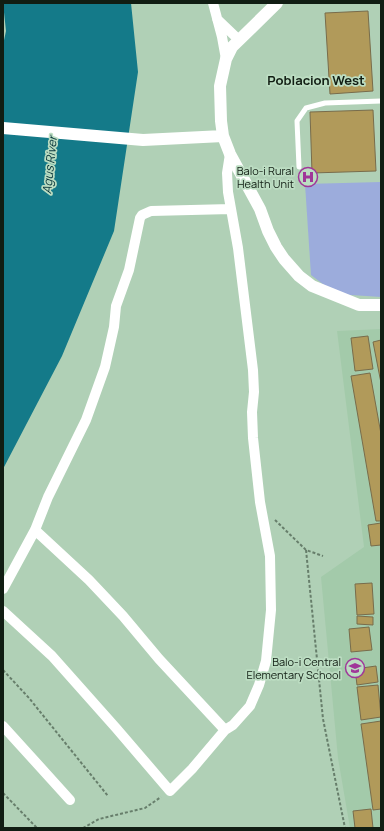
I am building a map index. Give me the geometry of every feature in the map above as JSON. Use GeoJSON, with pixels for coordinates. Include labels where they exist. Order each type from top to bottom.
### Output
{"type":"FeatureCollection","features":[{"type":"Feature","properties":{"kind":"street"},"geometry":{"type":"LineString","coordinates":[[213,3],[226,59]]}},
{"type":"Feature","properties":{"kind":"street"},"geometry":{"type":"LineString","coordinates":[[277,3],[232,47],[226,59],[220,86],[220,121],[222,136],[230,154],[260,209],[268,232],[276,247],[299,276],[312,286],[359,305],[381,305]]}},
{"type":"Feature","properties":{"kind":"street"},"geometry":{"type":"LineString","coordinates":[[217,19],[239,40]]}},
{"type":"Feature","properties":{"kind":"street"},"geometry":{"type":"LineString","coordinates":[[3,128],[143,140],[222,136]]}},
{"type":"Feature","properties":{"kind":"street"},"geometry":{"type":"LineString","coordinates":[[3,610],[52,656],[170,791],[192,769],[225,730],[233,725],[250,706],[259,685],[266,661],[271,610],[270,556],[260,502],[253,438],[252,412],[254,370],[238,248],[228,192],[230,154]]}},
{"type":"Feature","properties":{"kind":"street"},"geometry":{"type":"LineString","coordinates":[[3,589],[35,530],[48,497],[86,420],[105,367],[114,327],[116,306],[129,270],[140,218],[142,215],[151,211],[231,209]]}},
{"type":"Feature","properties":{"kind":"street"},"geometry":{"type":"LineString","coordinates":[[35,530],[90,580],[118,610],[159,659],[225,730]]}},
{"type":"Feature","properties":{"kind":"street"},"geometry":{"type":"LineString","coordinates":[[3,726],[70,800]]}},
{"type":"Feature","properties":{"kind":"lane"},"geometry":{"type":"LineString","coordinates":[[298,167],[297,121],[306,108],[325,103],[381,101]]}},
{"type":"Feature","properties":{"kind":"path"},"geometry":{"type":"LineString","coordinates":[[273,519],[306,550],[323,556]]}},
{"type":"Feature","properties":{"kind":"path"},"geometry":{"type":"LineString","coordinates":[[306,550],[323,719],[345,828]]}},
{"type":"Feature","properties":{"kind":"path"},"geometry":{"type":"LineString","coordinates":[[3,670],[29,698],[108,796]]}},
{"type":"Feature","properties":{"kind":"path"},"geometry":{"type":"LineString","coordinates":[[83,828],[99,819],[146,808],[170,791]]}},
{"type":"Feature","properties":{"kind":"path"},"geometry":{"type":"LineString","coordinates":[[3,793],[37,828]]}},
{"type":"Feature","properties":{"kind":"shaded area"},"geometry":{"type":"Polygon","coordinates":[[[381,182],[381,297],[336,294],[311,275],[305,184],[381,182]]]}},
{"type":"Feature","properties":{"kind":"shaded area","name":"Balo-i Central Elementary School"},"geometry":{"type":"Polygon","coordinates":[[[381,329],[381,828],[350,828],[338,758],[321,577],[364,547],[337,331],[381,329]]]}},
{"type":"Feature","properties":{"kind":"water","name":"Agus River"},"geometry":{"type":"Polygon","coordinates":[[[3,3],[131,3],[138,72],[114,231],[62,356],[3,469],[3,45],[6,31],[3,3]]]}},
{"type":"Feature","properties":{"kind":"building"},"geometry":{"type":"Polygon","coordinates":[[[368,11],[373,91],[330,94],[325,13],[368,11]]]}},
{"type":"Feature","properties":{"kind":"building"},"geometry":{"type":"Polygon","coordinates":[[[373,110],[376,171],[312,173],[310,112],[373,110]]]}},
{"type":"Feature","properties":{"kind":"building"},"geometry":{"type":"Polygon","coordinates":[[[368,336],[373,369],[355,371],[351,338],[368,336]]]}},
{"type":"Feature","properties":{"kind":"building"},"geometry":{"type":"Polygon","coordinates":[[[381,340],[381,383],[373,342],[381,340]]]}},
{"type":"Feature","properties":{"kind":"building"},"geometry":{"type":"Polygon","coordinates":[[[370,373],[381,434],[381,521],[376,521],[351,376],[370,373]]]}},
{"type":"Feature","properties":{"kind":"building"},"geometry":{"type":"Polygon","coordinates":[[[381,523],[381,545],[371,546],[368,525],[381,523]]]}},
{"type":"Feature","properties":{"kind":"building"},"geometry":{"type":"Polygon","coordinates":[[[372,583],[374,614],[357,615],[355,584],[372,583]]]}},
{"type":"Feature","properties":{"kind":"building"},"geometry":{"type":"Polygon","coordinates":[[[357,616],[373,617],[373,625],[357,624],[357,616]]]}},
{"type":"Feature","properties":{"kind":"building"},"geometry":{"type":"Polygon","coordinates":[[[369,627],[372,650],[351,652],[349,629],[369,627]]]}},
{"type":"Feature","properties":{"kind":"building"},"geometry":{"type":"Polygon","coordinates":[[[376,666],[378,682],[357,685],[355,669],[376,666]]]}},
{"type":"Feature","properties":{"kind":"building"},"geometry":{"type":"Polygon","coordinates":[[[378,685],[381,717],[361,720],[357,687],[378,685]]]}},
{"type":"Feature","properties":{"kind":"building"},"geometry":{"type":"Polygon","coordinates":[[[381,721],[381,809],[373,810],[361,724],[381,721]]]}},
{"type":"Feature","properties":{"kind":"building"},"geometry":{"type":"Polygon","coordinates":[[[371,809],[373,828],[355,828],[353,811],[371,809]]]}},
{"type":"Feature","properties":{"kind":"place","name":"Balo-i Rural Health Unit"},"geometry":{"type":"Point","coordinates":[308,177]}},
{"type":"Feature","properties":{"kind":"place","name":"Balo-i Central Elementary School"},"geometry":{"type":"Point","coordinates":[355,668]}},
{"type":"Feature","properties":{"kind":"district","name":"Poblacion West"},"geometry":{"type":"Point","coordinates":[316,80]}}]}
